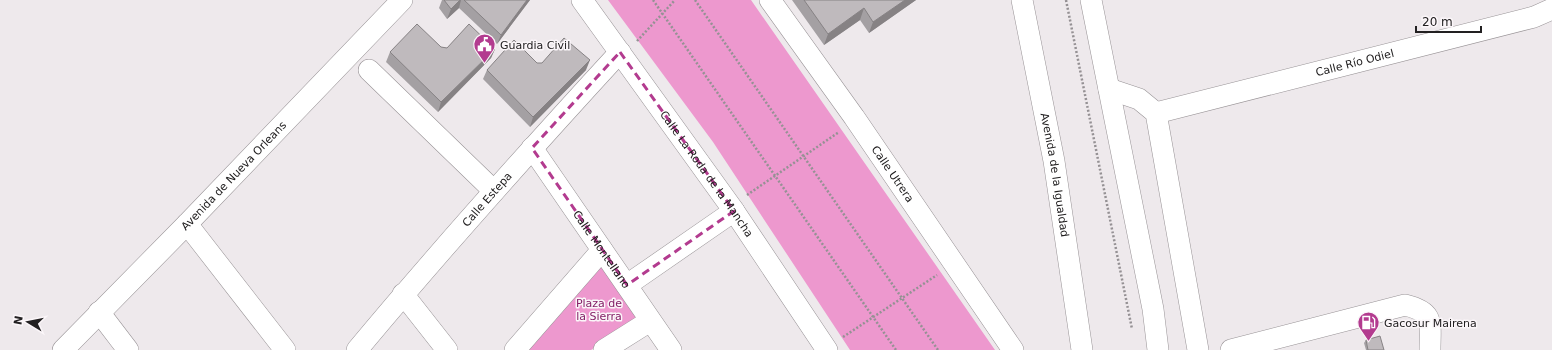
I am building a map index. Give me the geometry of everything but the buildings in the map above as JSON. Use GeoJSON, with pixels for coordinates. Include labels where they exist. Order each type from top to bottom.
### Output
{"type":"FeatureCollection","features":[{"type":"Feature","properties":{"kind":"street","name":"Avenida de Nueva Orleans"},"geometry":{"type":"LineString","coordinates":[[65,349],[99,312],[187,224],[402,0]]}},
{"type":"Feature","properties":{"kind":"street","name":"Calle La Roda de la Mancha"},"geometry":{"type":"LineString","coordinates":[[582,0],[732,209],[826,349]]}},
{"type":"Feature","properties":{"kind":"street","name":"Calle Utrera"},"geometry":{"type":"LineString","coordinates":[[770,0],[856,120],[1012,350]]}},
{"type":"Feature","properties":{"kind":"street","name":"Avenida de la Igualdad"},"geometry":{"type":"LineString","coordinates":[[1022,0],[1054,161],[1082,350]]}},
{"type":"Feature","properties":{"kind":"street"},"geometry":{"type":"LineString","coordinates":[[1091,0],[1153,309],[1158,350]]}},
{"type":"Feature","properties":{"kind":"street","name":"Calle Río Odiel"},"geometry":{"type":"LineString","coordinates":[[1156,114],[1534,17],[1552,9]]}},
{"type":"Feature","properties":{"kind":"street","name":"Calle Estepa"},"geometry":{"type":"LineString","coordinates":[[356,350],[403,294],[532,148],[621,54]]}},
{"type":"Feature","properties":{"kind":"street"},"geometry":{"type":"LineString","coordinates":[[369,70],[494,191]]}},
{"type":"Feature","properties":{"kind":"street"},"geometry":{"type":"LineString","coordinates":[[1109,89],[1139,99],[1156,114],[1198,350]]}},
{"type":"Feature","properties":{"kind":"street","name":"Calle Montellano"},"geometry":{"type":"LineString","coordinates":[[532,148],[671,350]]}},
{"type":"Feature","properties":{"kind":"street"},"geometry":{"type":"LineString","coordinates":[[626,286],[732,209]]}},
{"type":"Feature","properties":{"kind":"street"},"geometry":{"type":"LineString","coordinates":[[187,224],[285,350]]}},
{"type":"Feature","properties":{"kind":"street"},"geometry":{"type":"LineString","coordinates":[[515,350],[602,250]]}},
{"type":"Feature","properties":{"kind":"street"},"geometry":{"type":"LineString","coordinates":[[403,294],[447,350]]}},
{"type":"Feature","properties":{"kind":"street"},"geometry":{"type":"LineString","coordinates":[[1231,350],[1405,305],[1419,308],[1427,316],[1430,326],[1430,350]]}},
{"type":"Feature","properties":{"kind":"street"},"geometry":{"type":"LineString","coordinates":[[99,312],[128,350]]}},
{"type":"Feature","properties":{"kind":"street"},"geometry":{"type":"LineString","coordinates":[[604,350],[650,321]]}},
{"type":"Feature","properties":{"kind":"path"},"geometry":{"type":"LineString","coordinates":[[653,0],[896,350]]}},
{"type":"Feature","properties":{"kind":"path"},"geometry":{"type":"LineString","coordinates":[[621,54],[675,0]]}},
{"type":"Feature","properties":{"kind":"path"},"geometry":{"type":"LineString","coordinates":[[695,0],[938,350]]}},
{"type":"Feature","properties":{"kind":"path"},"geometry":{"type":"LineString","coordinates":[[1066,0],[1133,335]]}},
{"type":"Feature","properties":{"kind":"path"},"geometry":{"type":"LineString","coordinates":[[732,209],[775,176],[856,120]]}},
{"type":"Feature","properties":{"kind":"path"},"geometry":{"type":"LineString","coordinates":[[826,349],[954,264]]}},
{"type":"Feature","properties":{"kind":"highlighted area"},"geometry":{"type":"Polygon","coordinates":[[[620,52],[734,211],[627,285],[532,148],[620,52]]]}},
{"type":"Feature","properties":{"kind":"green space"},"geometry":{"type":"Polygon","coordinates":[[[608,0],[751,0],[995,350],[850,350],[713,142],[608,0]]]}},
{"type":"Feature","properties":{"kind":"green space","name":"Plaza de la Sierra"},"geometry":{"type":"Polygon","coordinates":[[[602,258],[642,318],[591,350],[523,350],[602,258]]]}},
{"type":"Feature","properties":{"kind":"place","name":"Guardia Civil"},"geometry":{"type":"Point","coordinates":[484,64]}},
{"type":"Feature","properties":{"kind":"place","name":"Gacosur Mairena"},"geometry":{"type":"Point","coordinates":[1368,342]}}]}
